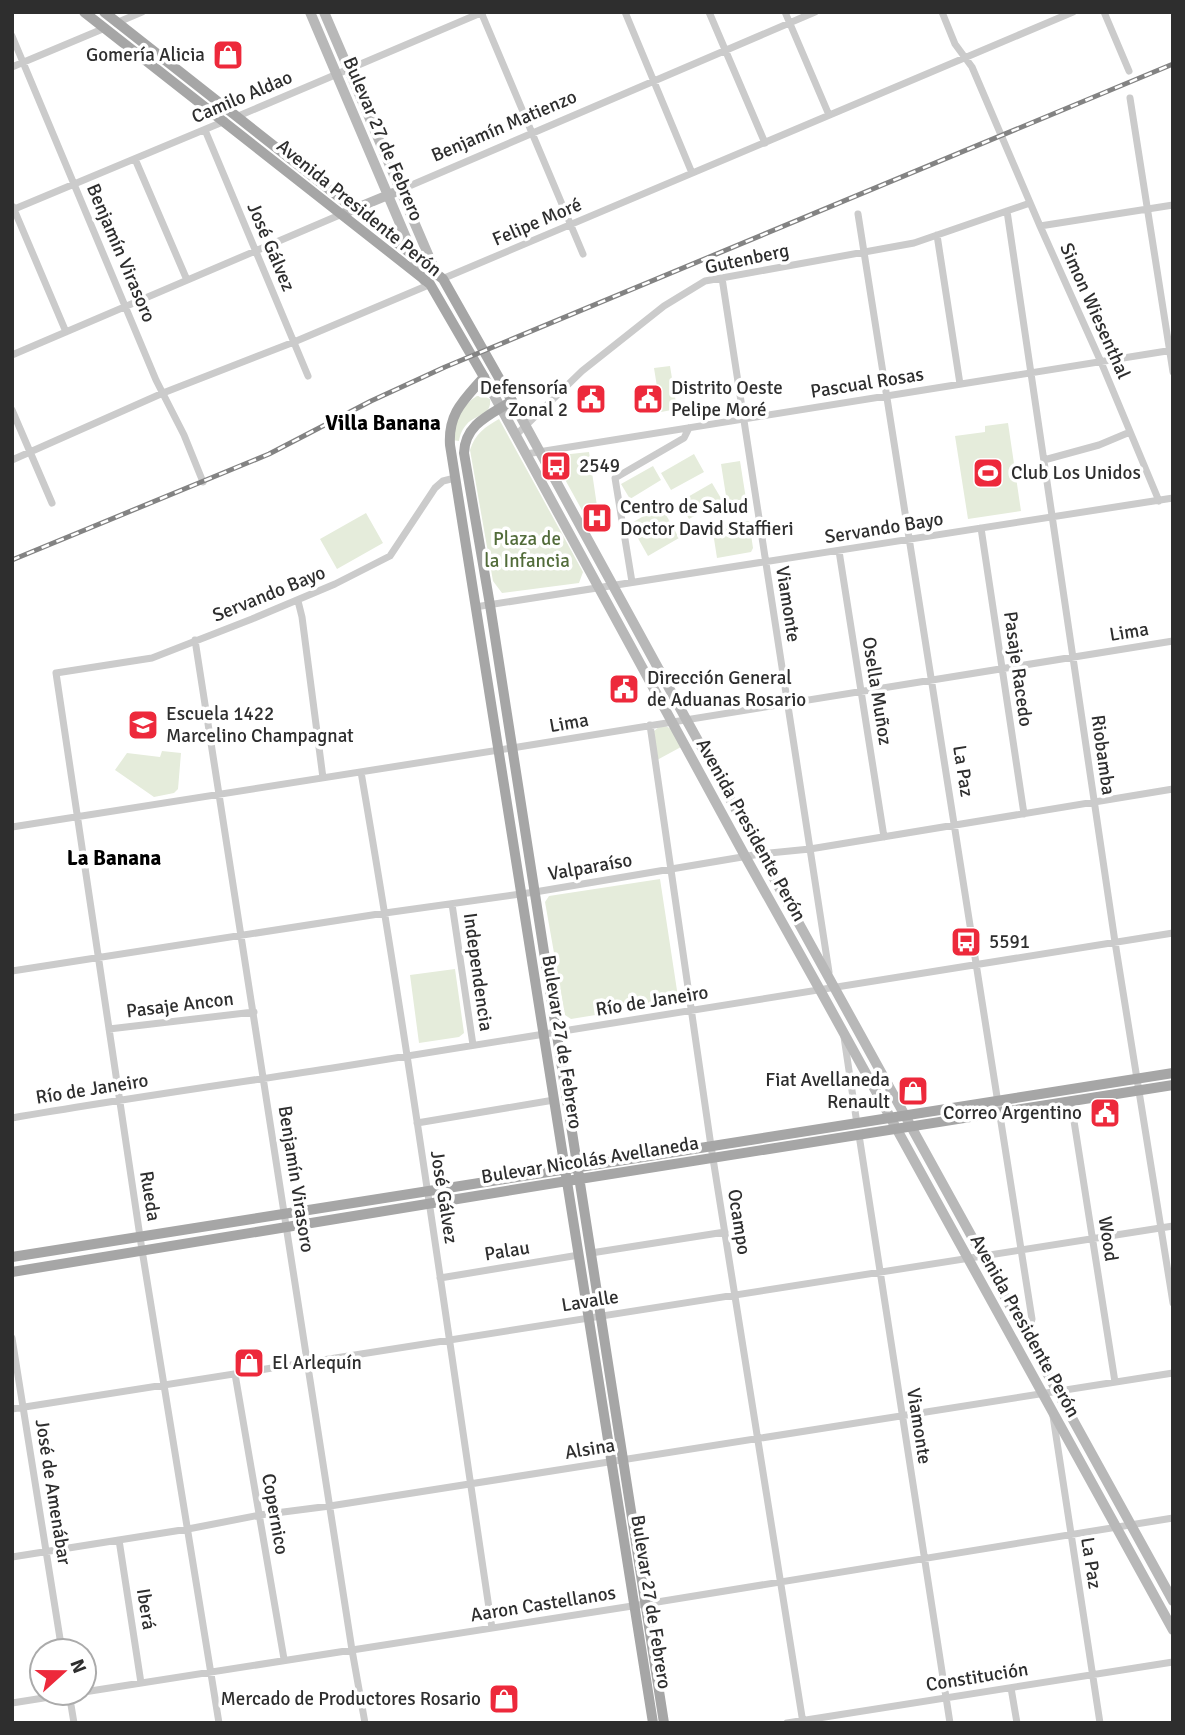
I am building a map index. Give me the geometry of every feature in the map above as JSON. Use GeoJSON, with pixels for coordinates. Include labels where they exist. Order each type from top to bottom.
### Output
{"type":"FeatureCollection","features":[{"type":"Feature","properties":{"kind":"main road","name":"Avenida Presidente Perón"},"geometry":{"type":"LineString","coordinates":[[84,12],[427,282],[484,377],[1173,1630]]}},
{"type":"Feature","properties":{"kind":"main road","name":"Avenida Presidente Perón"},"geometry":{"type":"LineString","coordinates":[[104,12],[440,276],[541,451],[760,854],[1173,1601]]}},
{"type":"Feature","properties":{"kind":"main road","name":"Bulevar 27 de Febrero"},"geometry":{"type":"LineString","coordinates":[[310,12],[427,282]]}},
{"type":"Feature","properties":{"kind":"main road","name":"Bulevar 27 de Febrero"},"geometry":{"type":"LineString","coordinates":[[324,12],[440,276]]}},
{"type":"Feature","properties":{"kind":"main road","name":"Benjamín Matienzo"},"geometry":{"type":"LineString","coordinates":[[342,214],[400,190]]}},
{"type":"Feature","properties":{"kind":"main road","name":"Bulevar 27 de Febrero"},"geometry":{"type":"LineString","coordinates":[[484,377],[453,414],[449,430],[455,478],[611,1461],[664,1723]]}},
{"type":"Feature","properties":{"kind":"main road","name":"Bulevar 27 de Febrero"},"geometry":{"type":"LineString","coordinates":[[512,401],[468,433],[464,442],[464,453],[623,1459],[653,1723]]}},
{"type":"Feature","properties":{"kind":"main road","name":"Bulevar Nicolás Avellaneda"},"geometry":{"type":"LineString","coordinates":[[999,1107],[1070,1102],[1173,1073]]}},
{"type":"Feature","properties":{"kind":"main road","name":"Bulevar Nicolás Avellaneda"},"geometry":{"type":"LineString","coordinates":[[12,1257],[428,1191],[566,1175],[1138,1085],[1173,1085]]}},
{"type":"Feature","properties":{"kind":"main road","name":"Bulevar Nicolás Avellaneda"},"geometry":{"type":"LineString","coordinates":[[12,1272],[430,1203],[566,1175]]}},
{"type":"Feature","properties":{"kind":"street"},"geometry":{"type":"LineString","coordinates":[[12,67],[142,12]]}},
{"type":"Feature","properties":{"kind":"street"},"geometry":{"type":"LineString","coordinates":[[625,12],[692,173]]}},
{"type":"Feature","properties":{"kind":"street"},"geometry":{"type":"LineString","coordinates":[[709,12],[765,143]]}},
{"type":"Feature","properties":{"kind":"street"},"geometry":{"type":"LineString","coordinates":[[785,12],[829,116]]}},
{"type":"Feature","properties":{"kind":"street","name":"Benjamín Matienzo"},"geometry":{"type":"LineString","coordinates":[[400,190],[815,12]]}},
{"type":"Feature","properties":{"kind":"street"},"geometry":{"type":"LineString","coordinates":[[942,12],[956,44],[966,58]]}},
{"type":"Feature","properties":{"kind":"street","name":"Felipe Moré"},"geometry":{"type":"LineString","coordinates":[[12,460],[163,393],[294,342],[440,276],[570,225],[1073,12]]}},
{"type":"Feature","properties":{"kind":"street"},"geometry":{"type":"LineString","coordinates":[[1104,12],[1129,71]]}},
{"type":"Feature","properties":{"kind":"street"},"geometry":{"type":"LineString","coordinates":[[482,13],[583,254]]}},
{"type":"Feature","properties":{"kind":"street","name":"Camilo Aldao"},"geometry":{"type":"LineString","coordinates":[[13,208],[482,13]]}},
{"type":"Feature","properties":{"kind":"street","name":"Benjamín Virasoro"},"geometry":{"type":"LineString","coordinates":[[12,36],[203,482]]}},
{"type":"Feature","properties":{"kind":"street","name":"Simon Wiesenthal"},"geometry":{"type":"LineString","coordinates":[[966,58],[1101,362],[1159,501]]}},
{"type":"Feature","properties":{"kind":"street"},"geometry":{"type":"LineString","coordinates":[[1130,98],[1173,372]]}},
{"type":"Feature","properties":{"kind":"street","name":"José Gálvez"},"geometry":{"type":"LineString","coordinates":[[205,130],[308,376]]}},
{"type":"Feature","properties":{"kind":"street"},"geometry":{"type":"LineString","coordinates":[[135,159],[187,280]]}},
{"type":"Feature","properties":{"kind":"street","name":"Gutenberg"},"geometry":{"type":"LineString","coordinates":[[516,435],[582,371],[664,306],[705,281],[914,243],[1030,203]]}},
{"type":"Feature","properties":{"kind":"street"},"geometry":{"type":"LineString","coordinates":[[1040,226],[1173,205]]}},
{"type":"Feature","properties":{"kind":"street"},"geometry":{"type":"LineString","coordinates":[[13,208],[66,332]]}},
{"type":"Feature","properties":{"kind":"street","name":"Riobamba"},"geometry":{"type":"LineString","coordinates":[[1007,211],[1115,942],[1173,1303]]}},
{"type":"Feature","properties":{"kind":"street","name":"Benjamín Matienzo"},"geometry":{"type":"LineString","coordinates":[[12,355],[342,214]]}},
{"type":"Feature","properties":{"kind":"street","name":"La Paz"},"geometry":{"type":"LineString","coordinates":[[859,214],[1032,1319],[1030,1326],[1024,1331]]}},
{"type":"Feature","properties":{"kind":"street"},"geometry":{"type":"LineString","coordinates":[[937,235],[960,384]]}},
{"type":"Feature","properties":{"kind":"street","name":"Viamonte"},"geometry":{"type":"LineString","coordinates":[[722,278],[829,977]]}},
{"type":"Feature","properties":{"kind":"street","name":"Pascual Rosas"},"geometry":{"type":"LineString","coordinates":[[526,454],[1171,351]]}},
{"type":"Feature","properties":{"kind":"street"},"geometry":{"type":"LineString","coordinates":[[12,410],[52,503]]}},
{"type":"Feature","properties":{"kind":"street"},"geometry":{"type":"LineString","coordinates":[[632,582],[615,478],[684,438],[689,428]]}},
{"type":"Feature","properties":{"kind":"street"},"geometry":{"type":"LineString","coordinates":[[1044,460],[1099,445],[1130,432]]}},
{"type":"Feature","properties":{"kind":"street","name":"Servando Bayo"},"geometry":{"type":"LineString","coordinates":[[56,674],[152,658],[335,584],[390,556],[435,488],[443,481],[455,478]]}},
{"type":"Feature","properties":{"kind":"street","name":"Servando Bayo"},"geometry":{"type":"LineString","coordinates":[[475,607],[1173,498]]}},
{"type":"Feature","properties":{"kind":"street","name":"Pasaje Racedo"},"geometry":{"type":"LineString","coordinates":[[981,528],[1024,814]]}},
{"type":"Feature","properties":{"kind":"street","name":"Osella Muñoz"},"geometry":{"type":"LineString","coordinates":[[839,551],[884,837]]}},
{"type":"Feature","properties":{"kind":"street"},"geometry":{"type":"LineString","coordinates":[[298,601],[323,778]]}},
{"type":"Feature","properties":{"kind":"street","name":"Benjamín Virasoro"},"geometry":{"type":"LineString","coordinates":[[195,640],[365,1723]]}},
{"type":"Feature","properties":{"kind":"street","name":"Lima"},"geometry":{"type":"LineString","coordinates":[[12,827],[1173,641]]}},
{"type":"Feature","properties":{"kind":"street","name":"Rueda"},"geometry":{"type":"LineString","coordinates":[[56,674],[142,1250],[219,1723]]}},
{"type":"Feature","properties":{"kind":"street","name":"Ocampo"},"geometry":{"type":"LineString","coordinates":[[650,725],[724,1232],[803,1721]]}},
{"type":"Feature","properties":{"kind":"street","name":"José Gálvez"},"geometry":{"type":"LineString","coordinates":[[361,772],[430,1203],[492,1628]]}},
{"type":"Feature","properties":{"kind":"street","name":"Valparaíso"},"geometry":{"type":"LineString","coordinates":[[12,971],[535,892],[745,856],[810,849],[1173,789]]}},
{"type":"Feature","properties":{"kind":"street","name":"Independencia"},"geometry":{"type":"LineString","coordinates":[[452,904],[472,1045]]}},
{"type":"Feature","properties":{"kind":"street","name":"Río de Janeiro"},"geometry":{"type":"LineString","coordinates":[[12,1118],[1173,933]]}},
{"type":"Feature","properties":{"kind":"street","name":"Pasaje Ancon"},"geometry":{"type":"LineString","coordinates":[[109,1029],[254,1012]]}},
{"type":"Feature","properties":{"kind":"street","name":"Viamonte"},"geometry":{"type":"LineString","coordinates":[[844,1033],[950,1723]]}},
{"type":"Feature","properties":{"kind":"street"},"geometry":{"type":"LineString","coordinates":[[417,1123],[554,1100]]}},
{"type":"Feature","properties":{"kind":"street","name":"Wood"},"geometry":{"type":"LineString","coordinates":[[1070,1102],[1115,1382]]}},
{"type":"Feature","properties":{"kind":"street","name":"Lavalle"},"geometry":{"type":"LineString","coordinates":[[12,1409],[1173,1226]]}},
{"type":"Feature","properties":{"kind":"street"},"geometry":{"type":"LineString","coordinates":[[591,1253],[724,1232]]}},
{"type":"Feature","properties":{"kind":"street","name":"Palau"},"geometry":{"type":"LineString","coordinates":[[440,1278],[579,1255]]}},
{"type":"Feature","properties":{"kind":"street","name":"José de Amenábar"},"geometry":{"type":"LineString","coordinates":[[12,1338],[60,1637]]}},
{"type":"Feature","properties":{"kind":"street","name":"Alsina"},"geometry":{"type":"LineString","coordinates":[[12,1557],[260,1515],[1173,1373]]}},
{"type":"Feature","properties":{"kind":"street","name":"Copernico"},"geometry":{"type":"LineString","coordinates":[[234,1374],[284,1659]]}},
{"type":"Feature","properties":{"kind":"street","name":"La Paz"},"geometry":{"type":"LineString","coordinates":[[1051,1408],[1100,1723]]}},
{"type":"Feature","properties":{"kind":"street","name":"Aaron Castellanos"},"geometry":{"type":"LineString","coordinates":[[98,1690],[1173,1518]]}},
{"type":"Feature","properties":{"kind":"street","name":"Iberá"},"geometry":{"type":"LineString","coordinates":[[119,1540],[141,1683]]}},
{"type":"Feature","properties":{"kind":"street","name":"Constitución"},"geometry":{"type":"LineString","coordinates":[[787,1723],[1173,1662]]}},
{"type":"Feature","properties":{"kind":"street"},"geometry":{"type":"LineString","coordinates":[[1011,1688],[1017,1723]]}},
{"type":"Feature","properties":{"kind":"green space"},"geometry":{"type":"Polygon","coordinates":[[[670,366],[677,409],[661,412],[654,368],[670,366]]]}},
{"type":"Feature","properties":{"kind":"green space"},"geometry":{"type":"Polygon","coordinates":[[[477,396],[490,399],[489,409],[467,424],[459,441],[452,440],[460,415],[467,404],[477,396]]]}},
{"type":"Feature","properties":{"kind":"green space","name":"Plaza de la Infancia"},"geometry":{"type":"Polygon","coordinates":[[[499,419],[583,572],[579,583],[502,593],[493,581],[470,450],[481,432],[499,419]]]}},
{"type":"Feature","properties":{"kind":"green space","name":"Club Los Unidos"},"geometry":{"type":"Polygon","coordinates":[[[1008,423],[1021,511],[968,519],[955,436],[985,432],[985,426],[1008,423]]]}},
{"type":"Feature","properties":{"kind":"green space"},"geometry":{"type":"Polygon","coordinates":[[[589,452],[597,506],[583,512],[552,456],[589,452]]]}},
{"type":"Feature","properties":{"kind":"green space"},"geometry":{"type":"Polygon","coordinates":[[[694,454],[704,472],[671,490],[661,473],[694,454]]]}},
{"type":"Feature","properties":{"kind":"green space"},"geometry":{"type":"Polygon","coordinates":[[[740,461],[746,499],[727,502],[721,464],[740,461]]]}},
{"type":"Feature","properties":{"kind":"green space"},"geometry":{"type":"Polygon","coordinates":[[[653,466],[661,480],[630,499],[621,484],[653,466]]]}},
{"type":"Feature","properties":{"kind":"green space"},"geometry":{"type":"Polygon","coordinates":[[[712,483],[722,500],[689,519],[679,502],[712,483]]]}},
{"type":"Feature","properties":{"kind":"green space"},"geometry":{"type":"Polygon","coordinates":[[[661,506],[679,538],[648,556],[630,524],[661,506]]]}},
{"type":"Feature","properties":{"kind":"green space"},"geometry":{"type":"Polygon","coordinates":[[[366,513],[383,543],[337,569],[320,539],[366,513]]]}},
{"type":"Feature","properties":{"kind":"green space"},"geometry":{"type":"Polygon","coordinates":[[[749,521],[753,548],[751,552],[717,558],[712,526],[749,521]]]}},
{"type":"Feature","properties":{"kind":"green space"},"geometry":{"type":"Polygon","coordinates":[[[666,726],[671,729],[681,747],[657,760],[654,731],[666,726]]]}},
{"type":"Feature","properties":{"kind":"green space"},"geometry":{"type":"Polygon","coordinates":[[[162,751],[181,753],[178,789],[174,793],[154,797],[115,770],[127,753],[160,757],[162,751]]]}},
{"type":"Feature","properties":{"kind":"green space"},"geometry":{"type":"Polygon","coordinates":[[[660,879],[678,997],[674,1003],[571,1019],[565,1015],[545,902],[549,896],[660,879]]]}},
{"type":"Feature","properties":{"kind":"green space"},"geometry":{"type":"Polygon","coordinates":[[[455,969],[464,1033],[459,1037],[419,1043],[410,975],[455,969]]]}},
{"type":"Feature","properties":{"kind":"railway"},"geometry":{"type":"LineString","coordinates":[[12,560],[269,454],[371,401],[445,367],[1173,64]]}},
{"type":"Feature","properties":{"kind":"place","name":"Gomería Alicia"},"geometry":{"type":"Point","coordinates":[228,55]}},
{"type":"Feature","properties":{"kind":"place","name":"Defensoría Zonal 2"},"geometry":{"type":"Point","coordinates":[591,399]}},
{"type":"Feature","properties":{"kind":"place","name":"Distrito Oeste Pelipe Moré"},"geometry":{"type":"Point","coordinates":[648,399]}},
{"type":"Feature","properties":{"kind":"place","name":"2549"},"geometry":{"type":"Point","coordinates":[556,466]}},
{"type":"Feature","properties":{"kind":"place","name":"Club Los Unidos"},"geometry":{"type":"Point","coordinates":[988,473]}},
{"type":"Feature","properties":{"kind":"place","name":"Centro de Salud Doctor David Staffieri"},"geometry":{"type":"Point","coordinates":[597,518]}},
{"type":"Feature","properties":{"kind":"place","name":"Dirección General de Aduanas Rosario"},"geometry":{"type":"Point","coordinates":[624,689]}},
{"type":"Feature","properties":{"kind":"place","name":"Escuela 1422 Marcelino Champagnat"},"geometry":{"type":"Point","coordinates":[143,725]}},
{"type":"Feature","properties":{"kind":"place","name":"5591"},"geometry":{"type":"Point","coordinates":[966,942]}},
{"type":"Feature","properties":{"kind":"place","name":"Fiat Avellaneda Renault"},"geometry":{"type":"Point","coordinates":[913,1091]}},
{"type":"Feature","properties":{"kind":"place","name":"Correo Argentino"},"geometry":{"type":"Point","coordinates":[1105,1113]}},
{"type":"Feature","properties":{"kind":"place","name":"El Arlequín"},"geometry":{"type":"Point","coordinates":[249,1363]}},
{"type":"Feature","properties":{"kind":"place","name":"Mercado de Productores Rosario"},"geometry":{"type":"Point","coordinates":[504,1699]}},
{"type":"Feature","properties":{"kind":"district","name":"Villa Banana"},"geometry":{"type":"Point","coordinates":[383,423]}},
{"type":"Feature","properties":{"kind":"district","name":"La Banana"},"geometry":{"type":"Point","coordinates":[114,858]}}]}
